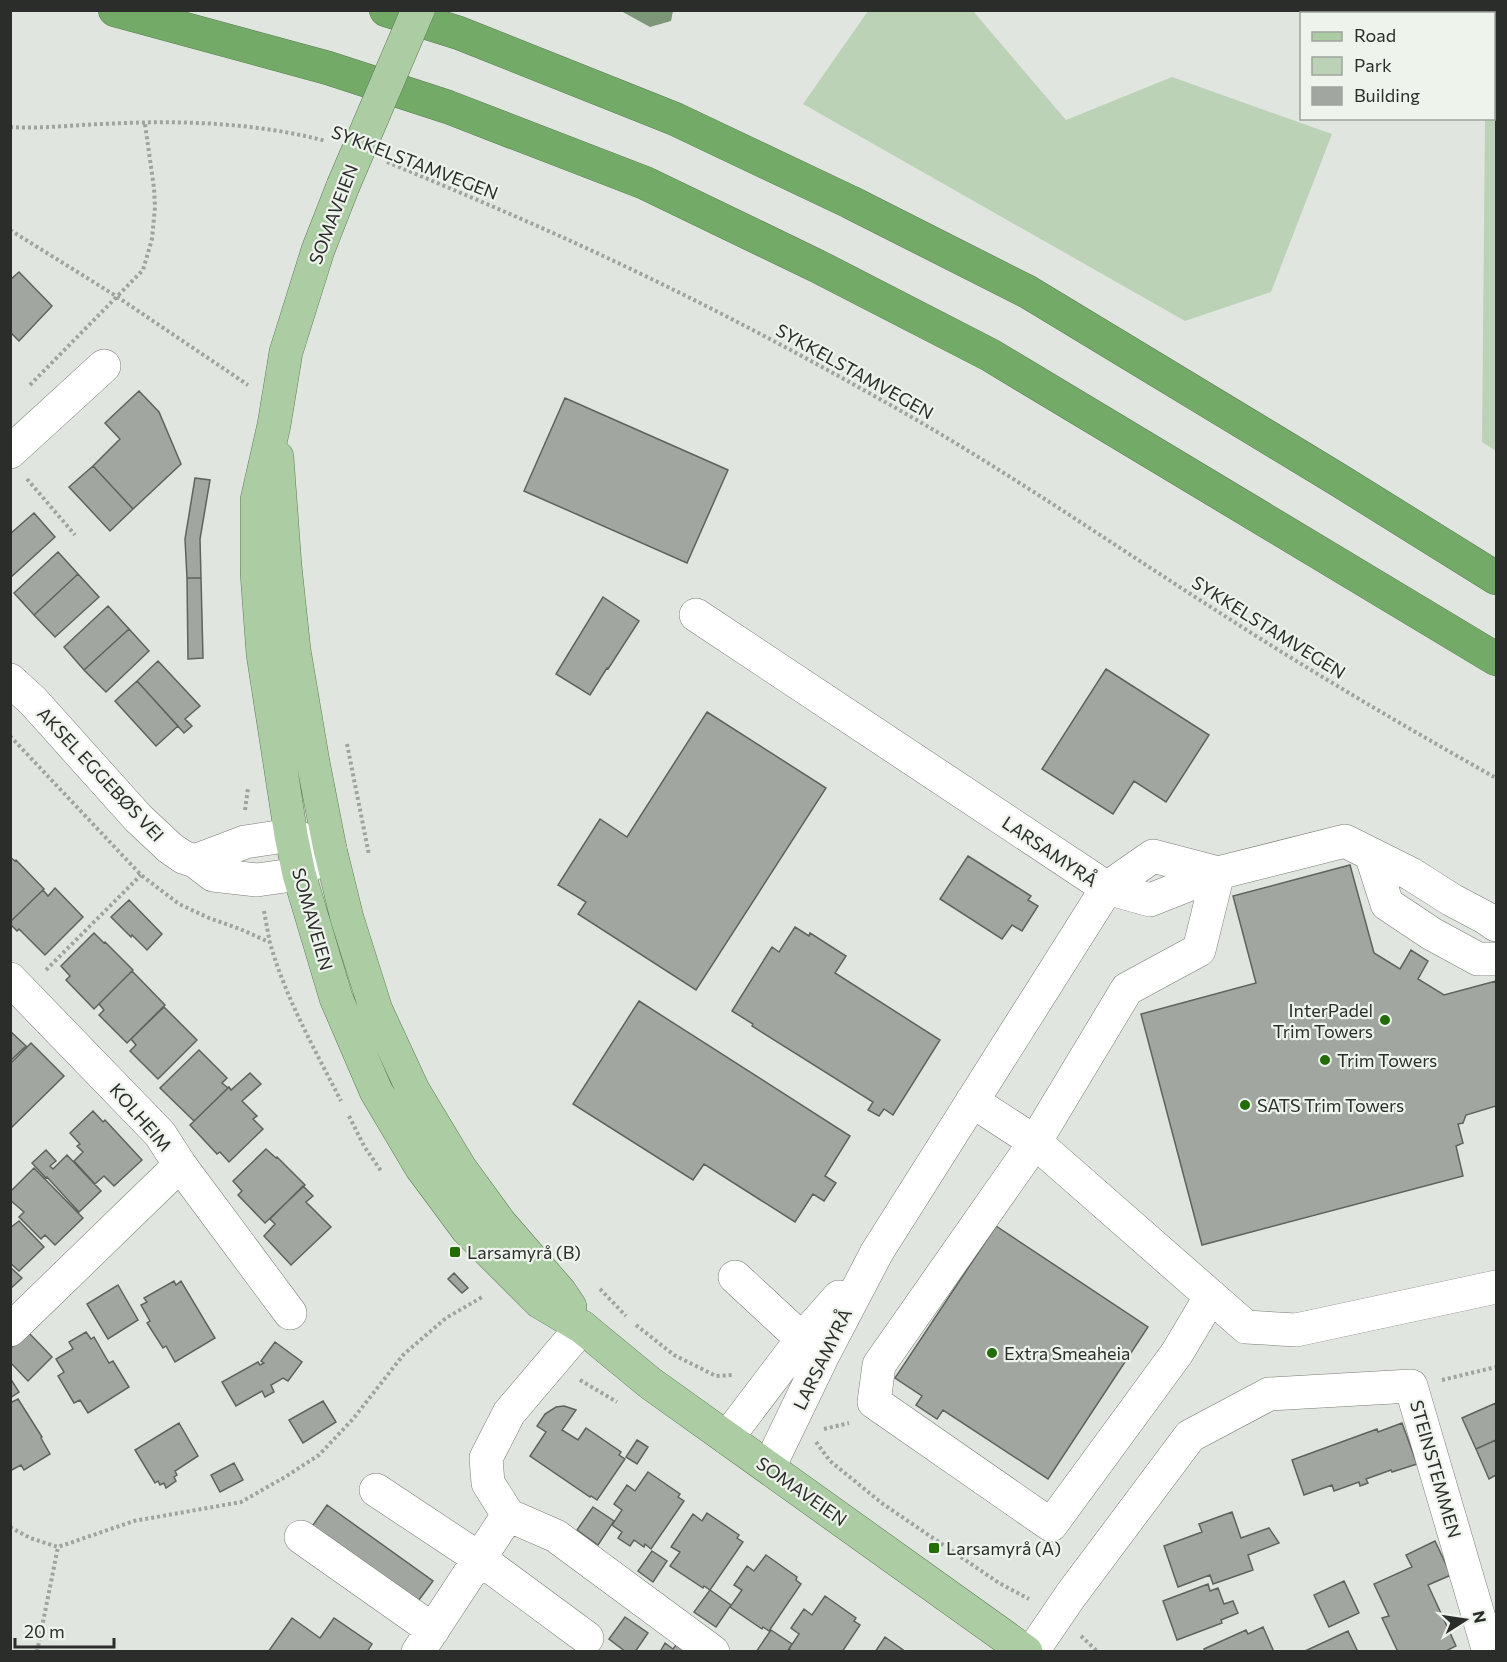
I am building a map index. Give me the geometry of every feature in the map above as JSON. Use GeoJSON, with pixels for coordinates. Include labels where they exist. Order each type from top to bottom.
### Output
{"type":"FeatureCollection","features":[{"type":"Feature","properties":{"kind":"highway"},"geometry":{"type":"LineString","coordinates":[[115,10],[328,68],[426,100],[645,183],[817,266],[990,355],[1497,658]]}},
{"type":"Feature","properties":{"kind":"highway"},"geometry":{"type":"LineString","coordinates":[[386,10],[459,33],[675,119],[850,202],[1028,292],[1497,578]]}},
{"type":"Feature","properties":{"kind":"main road","name":"SOMAVEIEN"},"geometry":{"type":"LineString","coordinates":[[418,10],[318,250],[286,352],[274,425],[257,500],[257,573],[262,654],[299,874],[336,998],[376,1091],[421,1167],[467,1229],[540,1302],[582,1327],[650,1383],[1026,1652]]}},
{"type":"Feature","properties":{"kind":"main road","name":"SOMAVEIEN"},"geometry":{"type":"LineString","coordinates":[[274,425],[294,650],[313,762],[330,849],[347,918],[376,1010],[413,1090],[460,1168],[500,1223],[560,1292],[582,1327]]}},
{"type":"Feature","properties":{"kind":"street"},"geometry":{"type":"LineString","coordinates":[[18,465],[104,366]]}},
{"type":"Feature","properties":{"kind":"street","name":"LARSAMYRÅ"},"geometry":{"type":"LineString","coordinates":[[696,615],[1107,888],[877,1252],[812,1347],[761,1395],[727,1438]]}},
{"type":"Feature","properties":{"kind":"street","name":"AKSEL EGGEBØS VEI"},"geometry":{"type":"LineString","coordinates":[[10,680],[33,701],[138,818],[183,857],[195,861],[213,875],[257,880],[299,874]]}},
{"type":"Feature","properties":{"kind":"street"},"geometry":{"type":"LineString","coordinates":[[195,861],[245,842],[291,835],[330,849]]}},
{"type":"Feature","properties":{"kind":"street"},"geometry":{"type":"LineString","coordinates":[[1107,888],[1150,900],[1218,873],[1345,841],[1411,874],[1497,925]]}},
{"type":"Feature","properties":{"kind":"street"},"geometry":{"type":"LineString","coordinates":[[299,874],[330,849]]}},
{"type":"Feature","properties":{"kind":"street"},"geometry":{"type":"LineString","coordinates":[[1371,854],[1387,904],[1432,934],[1478,959],[1497,959]]}},
{"type":"Feature","properties":{"kind":"street"},"geometry":{"type":"LineString","coordinates":[[1211,1296],[1177,1353],[1051,1526],[874,1402],[879,1365],[1035,1142],[1127,989],[1199,950],[1218,873]]}},
{"type":"Feature","properties":{"kind":"street","name":"KOLHEIM"},"geometry":{"type":"LineString","coordinates":[[10,1330],[180,1165],[160,1134],[17,986]]}},
{"type":"Feature","properties":{"kind":"street"},"geometry":{"type":"LineString","coordinates":[[972,1101],[1035,1142],[1246,1327],[1296,1330],[1497,1287]]}},
{"type":"Feature","properties":{"kind":"street"},"geometry":{"type":"LineString","coordinates":[[180,1165],[290,1313]]}},
{"type":"Feature","properties":{"kind":"street"},"geometry":{"type":"LineString","coordinates":[[735,1277],[812,1347]]}},
{"type":"Feature","properties":{"kind":"street"},"geometry":{"type":"LineString","coordinates":[[582,1327],[509,1413],[486,1458],[488,1483],[508,1515],[556,1536],[713,1652]]}},
{"type":"Feature","properties":{"kind":"street","name":"LARSAMYRÅ"},"geometry":{"type":"LineString","coordinates":[[769,1467],[812,1347]]}},
{"type":"Feature","properties":{"kind":"street","name":"STEINSTEMMEN"},"geometry":{"type":"LineString","coordinates":[[1032,1652],[1057,1614],[1191,1436],[1269,1394],[1412,1386],[1489,1652]]}},
{"type":"Feature","properties":{"kind":"street"},"geometry":{"type":"LineString","coordinates":[[376,1490],[480,1559],[587,1638]]}},
{"type":"Feature","properties":{"kind":"street"},"geometry":{"type":"LineString","coordinates":[[301,1537],[426,1641],[508,1515]]}},
{"type":"Feature","properties":{"kind":"path","name":"SYKKELSTAMVEGEN"},"geometry":{"type":"LineString","coordinates":[[10,127],[207,123],[293,132],[334,143]]}},
{"type":"Feature","properties":{"kind":"path"},"geometry":{"type":"LineString","coordinates":[[27,388],[143,270],[152,239],[154,188],[145,124]]}},
{"type":"Feature","properties":{"kind":"path","name":"SYKKELSTAMVEGEN"},"geometry":{"type":"LineString","coordinates":[[384,160],[617,262],[798,354],[917,421],[1031,490],[1229,619],[1389,717],[1497,778]]}},
{"type":"Feature","properties":{"kind":"path"},"geometry":{"type":"LineString","coordinates":[[10,230],[116,296],[248,385]]}},
{"type":"Feature","properties":{"kind":"path"},"geometry":{"type":"LineString","coordinates":[[18,465],[75,536]]}},
{"type":"Feature","properties":{"kind":"path"},"geometry":{"type":"LineString","coordinates":[[345,734],[371,865]]}},
{"type":"Feature","properties":{"kind":"path"},"geometry":{"type":"LineString","coordinates":[[17,986],[141,875]]}},
{"type":"Feature","properties":{"kind":"path"},"geometry":{"type":"LineString","coordinates":[[600,1289],[624,1314],[674,1355],[716,1376],[737,1375]]}},
{"type":"Feature","properties":{"kind":"path"},"geometry":{"type":"LineString","coordinates":[[10,1527],[30,1538],[58,1547],[134,1521],[241,1502],[319,1455],[353,1419],[404,1354],[446,1318],[484,1296]]}},
{"type":"Feature","properties":{"kind":"path"},"geometry":{"type":"LineString","coordinates":[[1412,1386],[1497,1367]]}},
{"type":"Feature","properties":{"kind":"path"},"geometry":{"type":"LineString","coordinates":[[814,1439],[830,1461],[883,1504],[999,1583],[1057,1614],[1098,1652]]}},
{"type":"Feature","properties":{"kind":"path"},"geometry":{"type":"LineString","coordinates":[[37,1652],[58,1547]]}},
{"type":"Feature","properties":{"kind":"green space"},"geometry":{"type":"Polygon","coordinates":[[[1496,10],[1496,451],[1482,442],[1485,120],[1495,120],[1495,12],[1486,11],[1496,10]]]}},
{"type":"Feature","properties":{"kind":"green space"},"geometry":{"type":"Polygon","coordinates":[[[868,11],[973,11],[1066,120],[1172,77],[1332,134],[1271,292],[1185,321],[803,104],[868,11]]]}},
{"type":"Feature","properties":{"kind":"shaded area"},"geometry":{"type":"Polygon","coordinates":[[[621,11],[673,11],[671,21],[650,27],[621,11]]]}},
{"type":"Feature","properties":{"kind":"building"},"geometry":{"type":"Polygon","coordinates":[[[19,272],[52,306],[19,341],[12,334],[10,335],[10,280],[19,272]]]}},
{"type":"Feature","properties":{"kind":"building"},"geometry":{"type":"Polygon","coordinates":[[[139,391],[159,412],[181,464],[133,509],[93,466],[120,439],[105,423],[139,391]]]}},
{"type":"Feature","properties":{"kind":"building"},"geometry":{"type":"Polygon","coordinates":[[[565,398],[728,470],[687,563],[524,491],[565,398]]]}},
{"type":"Feature","properties":{"kind":"building"},"geometry":{"type":"Polygon","coordinates":[[[93,466],[133,509],[110,531],[69,487],[93,466]]]}},
{"type":"Feature","properties":{"kind":"building"},"geometry":{"type":"Polygon","coordinates":[[[195,478],[210,480],[200,539],[201,578],[187,578],[185,539],[195,478]]]}},
{"type":"Feature","properties":{"kind":"building"},"geometry":{"type":"Polygon","coordinates":[[[34,513],[55,537],[11,577],[10,534],[34,513]]]}},
{"type":"Feature","properties":{"kind":"building"},"geometry":{"type":"Polygon","coordinates":[[[58,552],[78,574],[34,615],[14,593],[58,552]]]}},
{"type":"Feature","properties":{"kind":"building"},"geometry":{"type":"Polygon","coordinates":[[[78,574],[99,597],[55,637],[34,615],[78,574]]]}},
{"type":"Feature","properties":{"kind":"building"},"geometry":{"type":"Polygon","coordinates":[[[187,578],[201,578],[203,658],[188,659],[187,578]]]}},
{"type":"Feature","properties":{"kind":"building"},"geometry":{"type":"Polygon","coordinates":[[[603,597],[639,621],[590,695],[556,674],[603,597]]]}},
{"type":"Feature","properties":{"kind":"building"},"geometry":{"type":"Polygon","coordinates":[[[108,606],[129,629],[84,670],[64,647],[108,606]]]}},
{"type":"Feature","properties":{"kind":"building"},"geometry":{"type":"Polygon","coordinates":[[[129,629],[149,651],[106,692],[84,670],[129,629]]]}},
{"type":"Feature","properties":{"kind":"building"},"geometry":{"type":"Polygon","coordinates":[[[158,661],[200,706],[185,719],[192,726],[184,733],[137,681],[158,661]]]}},
{"type":"Feature","properties":{"kind":"building"},"geometry":{"type":"Polygon","coordinates":[[[1106,669],[1209,735],[1166,802],[1134,781],[1113,814],[1042,769],[1106,669]]]}},
{"type":"Feature","properties":{"kind":"building"},"geometry":{"type":"Polygon","coordinates":[[[137,681],[178,726],[156,746],[115,701],[137,681]]]}},
{"type":"Feature","properties":{"kind":"building"},"geometry":{"type":"Polygon","coordinates":[[[707,712],[826,788],[696,990],[578,914],[586,902],[558,885],[600,819],[627,837],[707,712]]]}},
{"type":"Feature","properties":{"kind":"building"},"geometry":{"type":"Polygon","coordinates":[[[968,856],[1031,896],[1028,900],[1038,906],[1022,931],[1012,925],[1002,939],[940,899],[968,856]]]}},
{"type":"Feature","properties":{"kind":"building"},"geometry":{"type":"Polygon","coordinates":[[[10,857],[16,860],[44,889],[10,922],[10,857]]]}},
{"type":"Feature","properties":{"kind":"building","name":"Trim Towers"},"geometry":{"type":"Polygon","coordinates":[[[1350,865],[1374,953],[1400,969],[1411,950],[1428,961],[1418,979],[1444,995],[1496,981],[1496,1106],[1466,1115],[1463,1123],[1458,1124],[1463,1143],[1456,1146],[1463,1176],[1202,1245],[1141,1014],[1256,983],[1233,896],[1350,865]]]}},
{"type":"Feature","properties":{"kind":"building"},"geometry":{"type":"Polygon","coordinates":[[[55,888],[83,917],[45,955],[10,922],[43,890],[48,896],[55,888]]]}},
{"type":"Feature","properties":{"kind":"building"},"geometry":{"type":"Polygon","coordinates":[[[129,900],[162,934],[147,950],[111,917],[129,900]]]}},
{"type":"Feature","properties":{"kind":"building"},"geometry":{"type":"Polygon","coordinates":[[[795,927],[809,936],[810,933],[846,956],[835,973],[940,1040],[893,1115],[884,1109],[879,1116],[868,1110],[873,1102],[732,1011],[772,947],[779,952],[795,927]]]}},
{"type":"Feature","properties":{"kind":"building"},"geometry":{"type":"Polygon","coordinates":[[[94,933],[133,970],[94,1009],[66,980],[70,976],[61,966],[94,933]]]}},
{"type":"Feature","properties":{"kind":"building"},"geometry":{"type":"Polygon","coordinates":[[[132,971],[165,1005],[127,1043],[99,1015],[104,1010],[99,1004],[132,971]]]}},
{"type":"Feature","properties":{"kind":"building"},"geometry":{"type":"Polygon","coordinates":[[[639,1001],[850,1136],[825,1176],[836,1183],[824,1201],[813,1194],[795,1222],[704,1164],[693,1180],[573,1104],[639,1001]]]}},
{"type":"Feature","properties":{"kind":"building"},"geometry":{"type":"Polygon","coordinates":[[[164,1007],[197,1040],[158,1079],[130,1051],[136,1045],[131,1039],[164,1007]]]}},
{"type":"Feature","properties":{"kind":"building"},"geometry":{"type":"Polygon","coordinates":[[[10,1031],[26,1046],[10,1061],[10,1031]]]}},
{"type":"Feature","properties":{"kind":"building"},"geometry":{"type":"Polygon","coordinates":[[[31,1043],[64,1076],[11,1128],[10,1064],[31,1043]]]}},
{"type":"Feature","properties":{"kind":"building"},"geometry":{"type":"Polygon","coordinates":[[[199,1050],[227,1078],[222,1083],[228,1088],[194,1121],[160,1088],[199,1050]]]}},
{"type":"Feature","properties":{"kind":"building"},"geometry":{"type":"Polygon","coordinates":[[[250,1073],[261,1084],[242,1101],[257,1116],[253,1119],[263,1129],[229,1162],[220,1152],[217,1154],[190,1125],[229,1087],[231,1090],[250,1073]]]}},
{"type":"Feature","properties":{"kind":"building"},"geometry":{"type":"Polygon","coordinates":[[[93,1111],[103,1122],[105,1120],[142,1160],[114,1186],[104,1176],[95,1184],[74,1161],[83,1152],[77,1146],[80,1144],[70,1133],[93,1111]]]}},
{"type":"Feature","properties":{"kind":"building"},"geometry":{"type":"Polygon","coordinates":[[[266,1149],[305,1185],[265,1223],[238,1195],[242,1191],[233,1181],[266,1149]]]}},
{"type":"Feature","properties":{"kind":"building"},"geometry":{"type":"Polygon","coordinates":[[[46,1150],[56,1161],[50,1166],[53,1169],[67,1155],[101,1191],[79,1212],[32,1163],[46,1150]]]}},
{"type":"Feature","properties":{"kind":"building"},"geometry":{"type":"Polygon","coordinates":[[[34,1168],[83,1218],[55,1245],[45,1235],[41,1239],[19,1217],[24,1212],[10,1200],[10,1192],[34,1168]]]}},
{"type":"Feature","properties":{"kind":"building"},"geometry":{"type":"Polygon","coordinates":[[[303,1186],[313,1196],[306,1202],[331,1227],[291,1265],[264,1236],[275,1224],[270,1219],[303,1186]]]}},
{"type":"Feature","properties":{"kind":"building"},"geometry":{"type":"Polygon","coordinates":[[[19,1221],[44,1247],[19,1271],[10,1263],[10,1228],[19,1221]]]}},
{"type":"Feature","properties":{"kind":"building"},"geometry":{"type":"Polygon","coordinates":[[[996,1226],[1148,1327],[1048,1479],[943,1410],[937,1419],[916,1405],[922,1396],[895,1378],[996,1226]]]}},
{"type":"Feature","properties":{"kind":"building"},"geometry":{"type":"Polygon","coordinates":[[[10,1267],[22,1278],[10,1289],[10,1267]]]}},
{"type":"Feature","properties":{"kind":"building"},"geometry":{"type":"Polygon","coordinates":[[[454,1273],[468,1288],[462,1293],[448,1279],[454,1273]]]}},
{"type":"Feature","properties":{"kind":"building"},"geometry":{"type":"Polygon","coordinates":[[[174,1281],[176,1285],[181,1281],[215,1338],[175,1362],[166,1346],[163,1348],[147,1323],[150,1321],[141,1305],[147,1302],[144,1298],[174,1281]]]}},
{"type":"Feature","properties":{"kind":"building"},"geometry":{"type":"Polygon","coordinates":[[[118,1285],[138,1320],[108,1339],[87,1304],[118,1285]]]}},
{"type":"Feature","properties":{"kind":"building"},"geometry":{"type":"Polygon","coordinates":[[[28,1332],[52,1357],[28,1381],[10,1362],[10,1349],[28,1332]]]}},
{"type":"Feature","properties":{"kind":"building"},"geometry":{"type":"Polygon","coordinates":[[[86,1332],[91,1339],[94,1337],[109,1363],[113,1361],[129,1387],[88,1413],[80,1400],[74,1403],[58,1376],[64,1372],[56,1359],[73,1349],[69,1342],[86,1332]]]}},
{"type":"Feature","properties":{"kind":"building"},"geometry":{"type":"Polygon","coordinates":[[[275,1342],[302,1362],[288,1381],[283,1378],[271,1385],[274,1392],[265,1397],[262,1391],[236,1406],[222,1382],[258,1362],[260,1365],[264,1363],[261,1361],[275,1342]]]}},
{"type":"Feature","properties":{"kind":"building"},"geometry":{"type":"Polygon","coordinates":[[[10,1378],[19,1392],[10,1398],[10,1378]]]}},
{"type":"Feature","properties":{"kind":"building"},"geometry":{"type":"Polygon","coordinates":[[[18,1399],[50,1454],[24,1470],[21,1465],[10,1471],[10,1403],[18,1399]]]}},
{"type":"Feature","properties":{"kind":"building"},"geometry":{"type":"Polygon","coordinates":[[[323,1401],[336,1422],[303,1443],[289,1420],[323,1401]]]}},
{"type":"Feature","properties":{"kind":"building"},"geometry":{"type":"Polygon","coordinates":[[[1496,1403],[1496,1440],[1476,1449],[1462,1418],[1496,1403]]]}},
{"type":"Feature","properties":{"kind":"building"},"geometry":{"type":"Polygon","coordinates":[[[564,1406],[576,1410],[562,1430],[578,1440],[586,1428],[621,1452],[619,1455],[625,1459],[597,1500],[530,1456],[546,1432],[537,1426],[545,1414],[556,1407],[564,1406]]]}},
{"type":"Feature","properties":{"kind":"building"},"geometry":{"type":"Polygon","coordinates":[[[179,1423],[198,1456],[175,1471],[176,1481],[166,1488],[164,1483],[160,1485],[158,1481],[155,1483],[135,1450],[179,1423]]]}},
{"type":"Feature","properties":{"kind":"building"},"geometry":{"type":"Polygon","coordinates":[[[1402,1423],[1417,1464],[1366,1479],[1368,1483],[1360,1486],[1359,1482],[1334,1491],[1332,1485],[1304,1495],[1292,1460],[1377,1429],[1378,1432],[1402,1423]]]}},
{"type":"Feature","properties":{"kind":"building"},"geometry":{"type":"Polygon","coordinates":[[[637,1440],[648,1447],[637,1464],[626,1457],[637,1440]]]}},
{"type":"Feature","properties":{"kind":"building"},"geometry":{"type":"Polygon","coordinates":[[[1496,1440],[1496,1475],[1489,1479],[1476,1449],[1496,1440]]]}},
{"type":"Feature","properties":{"kind":"building"},"geometry":{"type":"Polygon","coordinates":[[[234,1463],[243,1480],[220,1492],[211,1475],[234,1463]]]}},
{"type":"Feature","properties":{"kind":"building"},"geometry":{"type":"Polygon","coordinates":[[[648,1472],[680,1494],[678,1497],[684,1501],[651,1549],[634,1540],[630,1546],[618,1538],[622,1532],[612,1525],[622,1510],[614,1504],[627,1485],[635,1491],[648,1472]]]}},
{"type":"Feature","properties":{"kind":"building"},"geometry":{"type":"Polygon","coordinates":[[[327,1505],[433,1581],[416,1604],[311,1528],[327,1505]]]}},
{"type":"Feature","properties":{"kind":"building"},"geometry":{"type":"Polygon","coordinates":[[[593,1507],[614,1521],[598,1545],[577,1530],[593,1507]]]}},
{"type":"Feature","properties":{"kind":"building"},"geometry":{"type":"Polygon","coordinates":[[[1232,1512],[1241,1538],[1269,1528],[1279,1543],[1248,1555],[1253,1570],[1213,1584],[1210,1575],[1178,1587],[1164,1546],[1202,1532],[1199,1524],[1232,1512]]]}},
{"type":"Feature","properties":{"kind":"building"},"geometry":{"type":"Polygon","coordinates":[[[707,1513],[739,1535],[737,1538],[743,1542],[710,1590],[704,1586],[703,1588],[670,1566],[680,1552],[671,1547],[693,1514],[702,1521],[707,1513]]]}},
{"type":"Feature","properties":{"kind":"building"},"geometry":{"type":"Polygon","coordinates":[[[1435,1541],[1451,1575],[1428,1585],[1456,1646],[1444,1652],[1398,1652],[1382,1618],[1389,1616],[1374,1584],[1412,1567],[1406,1555],[1435,1541]]]}},
{"type":"Feature","properties":{"kind":"building"},"geometry":{"type":"Polygon","coordinates":[[[652,1551],[667,1561],[653,1582],[638,1571],[652,1551]]]}},
{"type":"Feature","properties":{"kind":"building"},"geometry":{"type":"Polygon","coordinates":[[[766,1555],[797,1577],[796,1580],[801,1584],[769,1631],[763,1627],[762,1629],[730,1607],[742,1590],[734,1585],[747,1566],[754,1571],[766,1555]]]}},
{"type":"Feature","properties":{"kind":"building"},"geometry":{"type":"Polygon","coordinates":[[[1344,1581],[1359,1613],[1329,1627],[1314,1595],[1344,1581]]]}},
{"type":"Feature","properties":{"kind":"building"},"geometry":{"type":"Polygon","coordinates":[[[1208,1584],[1210,1591],[1218,1588],[1224,1604],[1233,1601],[1238,1613],[1221,1620],[1222,1623],[1177,1640],[1163,1601],[1208,1584]]]}},
{"type":"Feature","properties":{"kind":"building"},"geometry":{"type":"Polygon","coordinates":[[[710,1590],[731,1605],[716,1627],[694,1612],[710,1590]]]}},
{"type":"Feature","properties":{"kind":"building"},"geometry":{"type":"Polygon","coordinates":[[[825,1596],[856,1618],[854,1621],[860,1625],[842,1652],[793,1652],[789,1649],[799,1634],[791,1628],[804,1609],[812,1615],[825,1596]]]}},
{"type":"Feature","properties":{"kind":"building"},"geometry":{"type":"Polygon","coordinates":[[[625,1617],[648,1633],[635,1652],[626,1652],[609,1639],[625,1617]]]}},
{"type":"Feature","properties":{"kind":"building"},"geometry":{"type":"Polygon","coordinates":[[[292,1618],[320,1638],[334,1618],[372,1644],[367,1652],[268,1652],[292,1618]]]}},
{"type":"Feature","properties":{"kind":"building"},"geometry":{"type":"Polygon","coordinates":[[[1263,1627],[1274,1652],[1205,1652],[1204,1649],[1246,1630],[1248,1634],[1263,1627]]]}},
{"type":"Feature","properties":{"kind":"building"},"geometry":{"type":"Polygon","coordinates":[[[771,1630],[792,1644],[787,1652],[756,1652],[771,1630]]]}},
{"type":"Feature","properties":{"kind":"building"},"geometry":{"type":"Polygon","coordinates":[[[1348,1631],[1358,1652],[1303,1652],[1348,1631]]]}},
{"type":"Feature","properties":{"kind":"building"},"geometry":{"type":"Polygon","coordinates":[[[885,1637],[906,1652],[875,1652],[885,1637]]]}},
{"type":"Feature","properties":{"kind":"building"},"geometry":{"type":"Polygon","coordinates":[[[665,1643],[673,1649],[676,1645],[686,1652],[660,1652],[665,1643]]]}},
{"type":"Feature","properties":{"kind":"place","name":"InterPadel Trim Towers"},"geometry":{"type":"Point","coordinates":[1385,1020]}},
{"type":"Feature","properties":{"kind":"place","name":"Trim Towers"},"geometry":{"type":"Point","coordinates":[1325,1060]}},
{"type":"Feature","properties":{"kind":"place","name":"SATS Trim Towers"},"geometry":{"type":"Point","coordinates":[1245,1105]}},
{"type":"Feature","properties":{"kind":"place","name":"Larsamyrå (B)"},"geometry":{"type":"Point","coordinates":[455,1252]}},
{"type":"Feature","properties":{"kind":"place","name":"Extra Smeaheia"},"geometry":{"type":"Point","coordinates":[992,1353]}},
{"type":"Feature","properties":{"kind":"place","name":"Larsamyrå (A)"},"geometry":{"type":"Point","coordinates":[934,1548]}}]}
